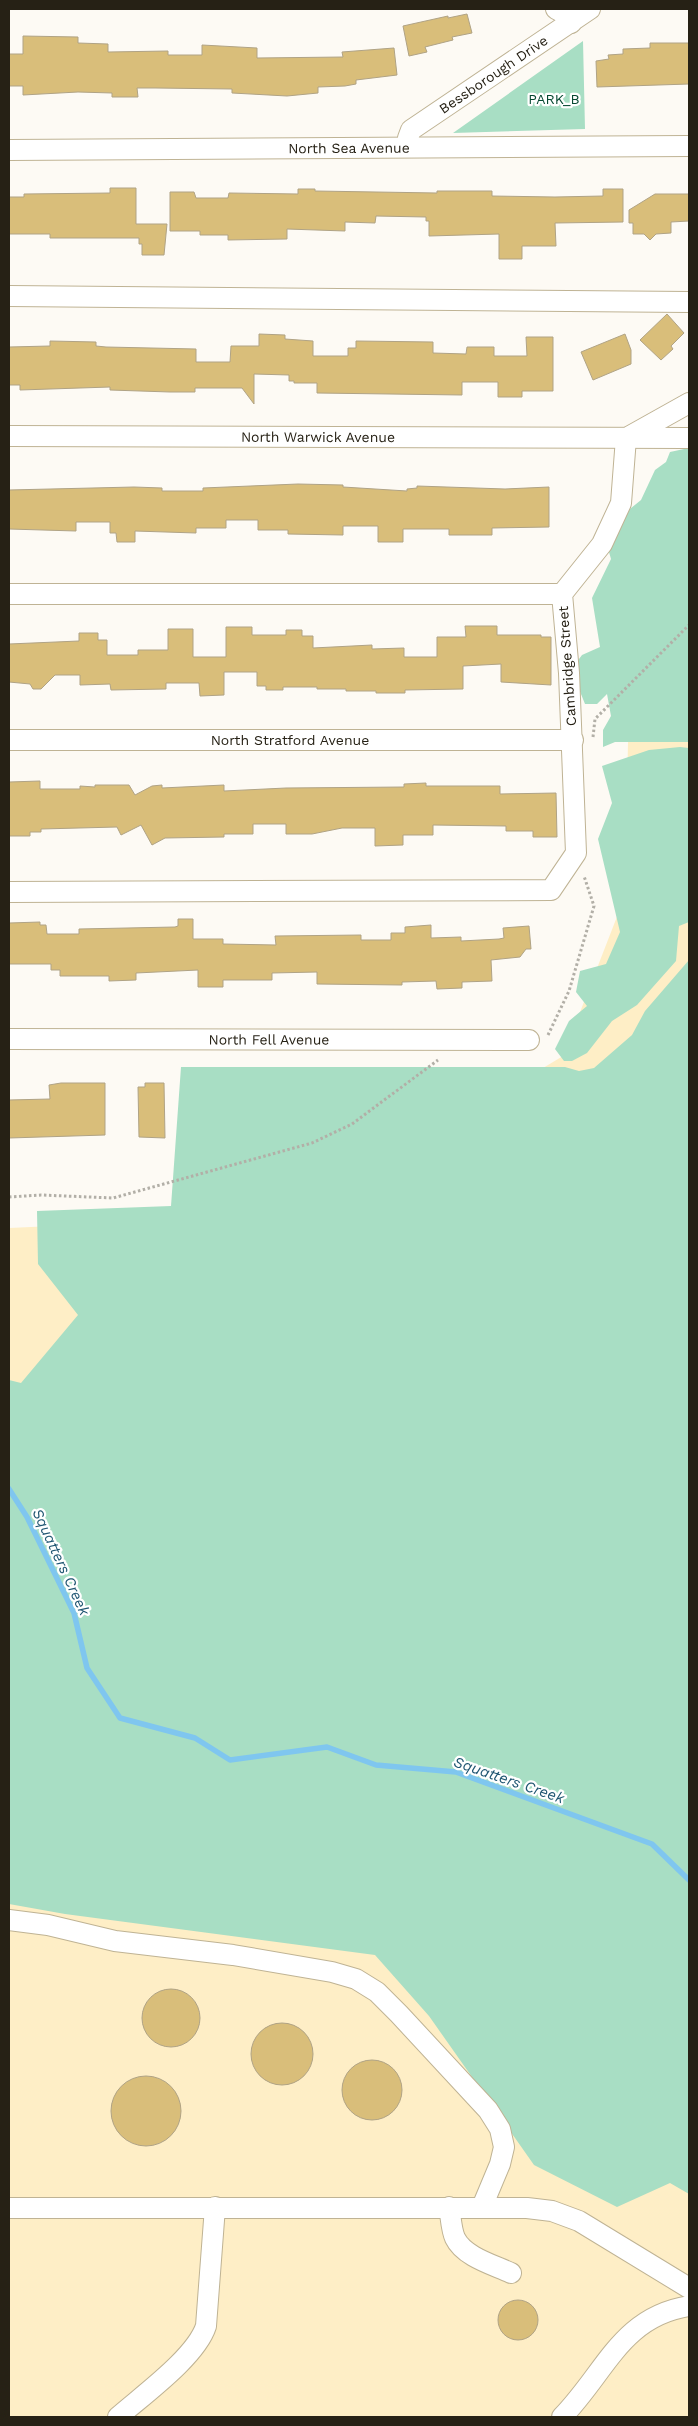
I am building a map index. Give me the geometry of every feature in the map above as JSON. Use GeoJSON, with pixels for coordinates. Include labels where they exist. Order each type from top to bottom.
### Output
{"type":"FeatureCollection","features":[{"type":"Feature","properties":{"kind":"street"},"geometry":{"type":"LineString","coordinates":[[556,9],[565,14],[571,23]]}},
{"type":"Feature","properties":{"kind":"street","name":"Bessborough Drive"},"geometry":{"type":"LineString","coordinates":[[408,146],[411,130],[590,9]]}},
{"type":"Feature","properties":{"kind":"street","name":"North Sea Avenue"},"geometry":{"type":"LineString","coordinates":[[9,150],[408,146],[689,146]]}},
{"type":"Feature","properties":{"kind":"street"},"geometry":{"type":"LineString","coordinates":[[9,296],[689,302]]}},
{"type":"Feature","properties":{"kind":"street"},"geometry":{"type":"LineString","coordinates":[[626,438],[689,403]]}},
{"type":"Feature","properties":{"kind":"street","name":"North Warwick Avenue"},"geometry":{"type":"LineString","coordinates":[[9,436],[689,438]]}},
{"type":"Feature","properties":{"kind":"street","name":"Cambridge Street"},"geometry":{"type":"LineString","coordinates":[[576,853],[570,673],[562,594],[602,544],[620,503],[626,438]]}},
{"type":"Feature","properties":{"kind":"street"},"geometry":{"type":"LineString","coordinates":[[9,594],[562,594]]}},
{"type":"Feature","properties":{"kind":"street","name":"North Stratford Avenue"},"geometry":{"type":"LineString","coordinates":[[9,740],[573,740]]}},
{"type":"Feature","properties":{"kind":"street"},"geometry":{"type":"LineString","coordinates":[[9,892],[551,890],[576,853]]}},
{"type":"Feature","properties":{"kind":"street","name":"North Fell Avenue"},"geometry":{"type":"LineString","coordinates":[[9,1039],[536,1041]]}},
{"type":"Feature","properties":{"kind":"street"},"geometry":{"type":"LineString","coordinates":[[9,1920],[48,1925],[115,1941],[232,1955],[332,1972],[356,1979],[377,1992],[488,2110],[500,2129],[504,2146],[500,2164],[482,2207]]}},
{"type":"Feature","properties":{"kind":"street"},"geometry":{"type":"LineString","coordinates":[[118,2417],[202,2339],[206,2326],[215,2207]]}},
{"type":"Feature","properties":{"kind":"street"},"geometry":{"type":"LineString","coordinates":[[449,2207],[455,2237],[461,2247],[511,2273]]}},
{"type":"Feature","properties":{"kind":"street"},"geometry":{"type":"LineString","coordinates":[[9,2208],[527,2208],[552,2212],[579,2221],[689,2288]]}},
{"type":"Feature","properties":{"kind":"street"},"geometry":{"type":"LineString","coordinates":[[562,2417],[580,2399],[628,2334],[653,2317],[671,2309],[689,2306]]}},
{"type":"Feature","properties":{"kind":"path"},"geometry":{"type":"LineString","coordinates":[[593,738],[595,719],[689,625]]}},
{"type":"Feature","properties":{"kind":"path"},"geometry":{"type":"LineString","coordinates":[[536,1041],[569,991],[594,906],[576,853]]}},
{"type":"Feature","properties":{"kind":"path"},"geometry":{"type":"LineString","coordinates":[[9,1197],[41,1195],[113,1198],[312,1143],[352,1124],[439,1060]]}},
{"type":"Feature","properties":{"kind":"shaded area"},"geometry":{"type":"Polygon","coordinates":[[[628,742],[689,742],[689,2417],[9,2417],[9,1228],[206,1219],[415,1145],[563,1056],[625,896],[628,742]]]}},
{"type":"Feature","properties":{"kind":"green space","name":"PARK_B"},"geometry":{"type":"Polygon","coordinates":[[[583,41],[585,129],[453,133],[583,41]]]}},
{"type":"Feature","properties":{"kind":"green space"},"geometry":{"type":"Polygon","coordinates":[[[689,445],[689,742],[615,742],[603,747],[603,730],[611,716],[607,694],[597,704],[585,704],[573,667],[582,655],[600,647],[592,598],[611,559],[609,552],[620,517],[641,500],[655,470],[666,462],[670,452],[684,449],[689,445]]]}},
{"type":"Feature","properties":{"kind":"green space"},"geometry":{"type":"Polygon","coordinates":[[[689,748],[689,922],[679,926],[676,961],[637,1005],[612,1021],[587,1053],[572,1061],[564,1061],[555,1049],[569,1021],[587,1006],[576,992],[580,971],[606,964],[620,932],[598,839],[612,803],[602,766],[649,750],[689,748]]]}},
{"type":"Feature","properties":{"kind":"green space"},"geometry":{"type":"Polygon","coordinates":[[[689,960],[689,2194],[670,2183],[617,2207],[534,2165],[429,2016],[375,1955],[65,1914],[9,1904],[9,1380],[21,1383],[78,1315],[38,1264],[37,1211],[171,1206],[181,1067],[565,1067],[579,1071],[594,1068],[632,1035],[645,1011],[689,960]]]}},
{"type":"Feature","properties":{"kind":"building"},"geometry":{"type":"Polygon","coordinates":[[[467,14],[472,33],[452,37],[453,40],[425,47],[427,52],[409,56],[403,26],[448,16],[448,18],[467,14]]]}},
{"type":"Feature","properties":{"kind":"building"},"geometry":{"type":"Polygon","coordinates":[[[23,36],[78,37],[78,43],[108,44],[108,52],[168,51],[168,55],[202,55],[202,45],[257,48],[257,58],[343,57],[342,52],[394,48],[397,75],[356,80],[356,84],[345,86],[318,87],[318,93],[287,96],[232,93],[232,89],[156,88],[137,88],[138,97],[112,97],[112,93],[78,92],[23,95],[23,86],[9,86],[9,54],[23,54],[23,36]]]}},
{"type":"Feature","properties":{"kind":"building"},"geometry":{"type":"Polygon","coordinates":[[[650,43],[689,43],[689,84],[597,87],[596,61],[609,59],[608,55],[623,54],[623,49],[650,48],[650,43]]]}},
{"type":"Feature","properties":{"kind":"building"},"geometry":{"type":"Polygon","coordinates":[[[110,188],[136,188],[136,224],[167,224],[164,255],[142,255],[142,244],[139,244],[139,238],[50,238],[50,234],[9,234],[9,197],[24,197],[24,194],[110,193],[110,188]]]}},
{"type":"Feature","properties":{"kind":"building"},"geometry":{"type":"Polygon","coordinates":[[[298,189],[315,189],[315,191],[437,193],[437,191],[492,191],[492,196],[555,197],[603,196],[603,189],[623,189],[623,222],[555,223],[556,246],[522,246],[522,259],[499,259],[499,234],[429,236],[429,221],[426,221],[426,217],[376,216],[375,223],[345,222],[345,231],[287,229],[287,239],[228,240],[228,235],[200,235],[200,231],[170,231],[170,192],[194,192],[196,198],[228,198],[229,193],[298,194],[298,189]]]}},
{"type":"Feature","properties":{"kind":"building"},"geometry":{"type":"Polygon","coordinates":[[[655,194],[689,194],[689,221],[671,222],[671,233],[656,234],[650,240],[644,234],[633,234],[633,223],[629,223],[629,210],[655,194]]]}},
{"type":"Feature","properties":{"kind":"building"},"geometry":{"type":"Polygon","coordinates":[[[667,314],[684,333],[671,346],[673,349],[661,360],[640,340],[667,314]]]}},
{"type":"Feature","properties":{"kind":"building"},"geometry":{"type":"Polygon","coordinates":[[[259,334],[285,335],[285,339],[313,341],[313,356],[348,356],[348,348],[356,348],[356,341],[433,342],[433,353],[466,354],[467,347],[494,347],[494,356],[527,356],[526,337],[553,337],[553,391],[522,391],[522,397],[498,397],[498,382],[462,382],[462,395],[317,393],[317,383],[294,383],[294,381],[289,381],[289,375],[254,374],[254,404],[242,388],[195,388],[195,392],[170,392],[110,390],[110,387],[20,390],[20,385],[9,385],[9,347],[50,346],[50,341],[96,342],[96,346],[106,347],[196,349],[196,362],[230,362],[231,346],[259,346],[259,334]]]}},
{"type":"Feature","properties":{"kind":"building"},"geometry":{"type":"Polygon","coordinates":[[[625,334],[631,350],[631,364],[593,380],[581,352],[625,334]]]}},
{"type":"Feature","properties":{"kind":"building"},"geometry":{"type":"Polygon","coordinates":[[[298,484],[343,485],[343,487],[407,491],[407,489],[417,488],[417,486],[505,489],[549,487],[549,527],[492,528],[492,535],[449,535],[449,529],[403,529],[403,542],[378,542],[378,526],[343,526],[343,535],[288,534],[288,530],[258,530],[258,520],[226,520],[226,528],[196,528],[196,533],[135,531],[135,542],[117,542],[116,533],[110,533],[110,522],[76,522],[76,531],[9,529],[9,490],[134,487],[162,488],[162,491],[203,491],[203,488],[298,484]]]}},
{"type":"Feature","properties":{"kind":"building"},"geometry":{"type":"Polygon","coordinates":[[[465,626],[497,626],[497,635],[541,635],[541,637],[551,637],[551,685],[501,682],[501,664],[463,666],[463,689],[405,690],[405,693],[346,691],[346,689],[317,689],[317,687],[283,687],[283,690],[266,690],[266,686],[257,686],[257,672],[224,672],[224,695],[200,696],[199,683],[166,683],[166,689],[111,690],[110,684],[80,685],[80,675],[55,675],[41,689],[33,689],[30,684],[9,682],[9,644],[79,641],[79,633],[98,633],[98,640],[107,640],[107,655],[138,655],[138,650],[168,650],[168,629],[193,629],[193,657],[226,657],[226,627],[252,627],[252,635],[286,635],[286,630],[302,630],[302,636],[313,636],[313,648],[372,645],[372,649],[404,648],[404,657],[437,657],[437,637],[466,637],[465,626]]]}},
{"type":"Feature","properties":{"kind":"building"},"geometry":{"type":"Polygon","coordinates":[[[40,781],[40,789],[80,789],[80,786],[129,785],[135,795],[152,786],[162,785],[162,788],[224,785],[224,791],[286,788],[404,787],[404,784],[426,783],[426,786],[500,786],[500,794],[556,793],[557,837],[533,837],[533,831],[506,831],[506,826],[433,825],[433,835],[403,835],[403,845],[375,846],[375,828],[342,828],[312,834],[286,834],[286,824],[253,824],[253,834],[224,834],[224,837],[165,838],[152,845],[141,825],[121,835],[117,827],[41,829],[41,832],[30,832],[30,836],[9,836],[9,782],[40,781]]]}},
{"type":"Feature","properties":{"kind":"building"},"geometry":{"type":"Polygon","coordinates":[[[178,919],[193,919],[193,939],[223,939],[223,944],[276,945],[275,936],[361,935],[361,940],[391,940],[391,933],[405,933],[405,927],[431,925],[431,938],[461,937],[461,941],[499,939],[504,938],[503,928],[529,926],[531,949],[526,949],[520,957],[491,960],[492,981],[462,982],[462,988],[437,989],[436,981],[402,982],[402,985],[317,984],[317,972],[272,973],[272,980],[223,980],[223,987],[198,987],[198,970],[136,973],[136,980],[109,981],[109,976],[60,976],[60,970],[51,970],[51,964],[9,964],[9,923],[40,922],[40,925],[46,925],[47,934],[79,934],[79,929],[175,927],[178,926],[178,919]]]}},
{"type":"Feature","properties":{"kind":"building"},"geometry":{"type":"Polygon","coordinates":[[[61,1083],[105,1083],[105,1135],[9,1138],[9,1100],[50,1099],[49,1085],[61,1083]]]}},
{"type":"Feature","properties":{"kind":"building"},"geometry":{"type":"Polygon","coordinates":[[[145,1083],[164,1083],[165,1138],[139,1137],[138,1087],[145,1087],[145,1083]]]}},
{"type":"Feature","properties":{"kind":"building"},"geometry":{"type":"Polygon","coordinates":[[[171,1989],[187,1994],[195,2002],[200,2018],[195,2034],[187,2042],[171,2047],[155,2042],[147,2034],[142,2018],[147,2002],[155,1994],[171,1989]]]}},
{"type":"Feature","properties":{"kind":"building"},"geometry":{"type":"Polygon","coordinates":[[[276,2023],[288,2023],[304,2032],[311,2042],[313,2054],[311,2066],[304,2076],[288,2085],[276,2085],[265,2080],[256,2071],[251,2060],[251,2048],[256,2037],[265,2028],[276,2023]]]}},
{"type":"Feature","properties":{"kind":"building"},"geometry":{"type":"Polygon","coordinates":[[[366,2060],[378,2060],[394,2068],[400,2078],[402,2090],[400,2102],[394,2112],[378,2120],[366,2120],[350,2112],[342,2096],[342,2084],[350,2068],[366,2060]]]}},
{"type":"Feature","properties":{"kind":"building"},"geometry":{"type":"Polygon","coordinates":[[[146,2076],[159,2079],[171,2086],[178,2098],[181,2111],[178,2124],[171,2136],[159,2143],[146,2146],[133,2143],[121,2136],[114,2124],[111,2111],[114,2098],[121,2086],[133,2079],[146,2076]]]}},
{"type":"Feature","properties":{"kind":"building"},"geometry":{"type":"Polygon","coordinates":[[[518,2300],[532,2306],[538,2320],[532,2334],[518,2340],[504,2334],[498,2320],[504,2306],[518,2300]]]}},
{"type":"Feature","properties":{"kind":"waterway","name":"Squatters Creek"},"geometry":{"type":"LineString","coordinates":[[9,1489],[27,1517],[74,1613],[87,1668],[120,1718],[195,1738],[230,1760],[327,1747],[376,1765],[456,1772],[652,1844],[689,1880]]}}]}
